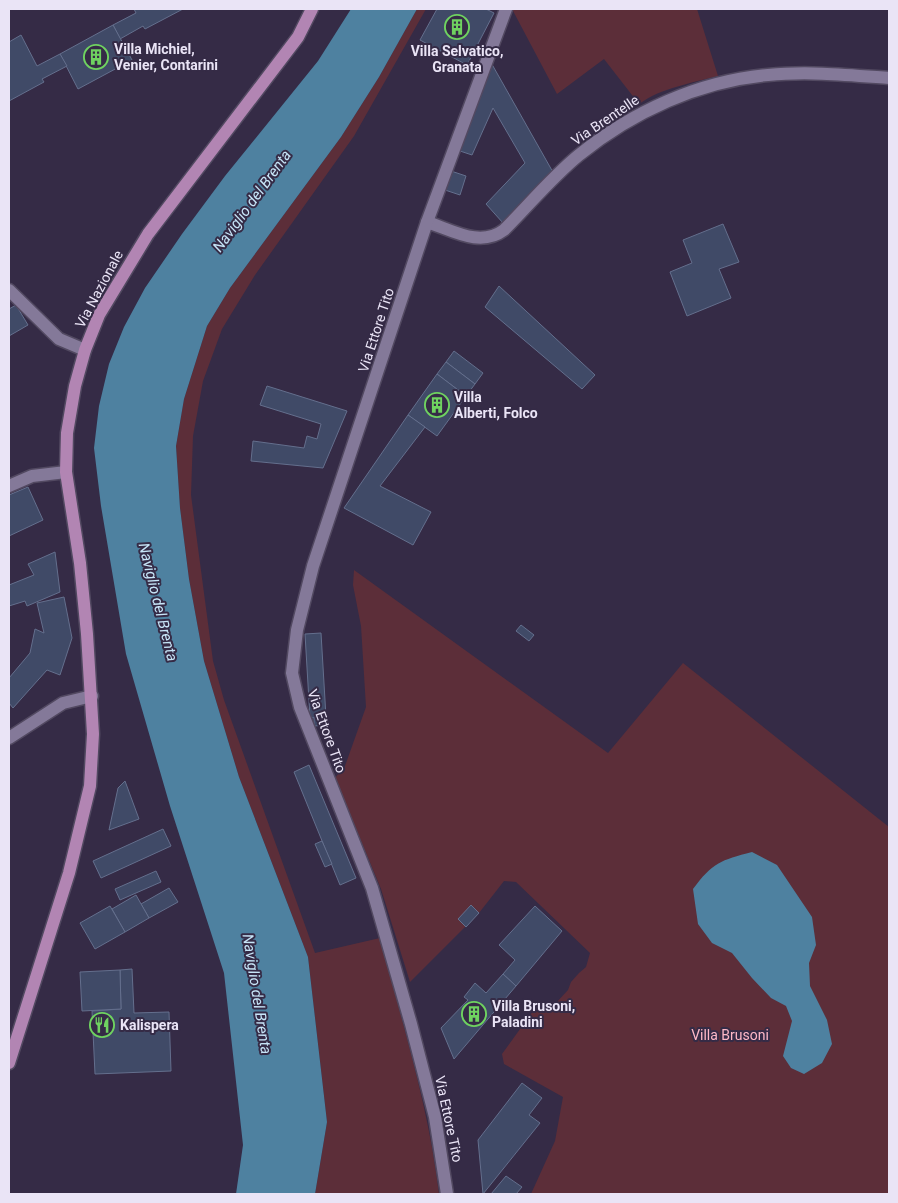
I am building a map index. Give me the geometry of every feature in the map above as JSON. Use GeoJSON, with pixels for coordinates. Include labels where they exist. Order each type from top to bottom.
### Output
{"type":"FeatureCollection","features":[{"type":"Feature","properties":{"kind":"main road","name":"Via Nazionale"},"geometry":{"type":"LineString","coordinates":[[9,1063],[69,873],[80,830],[90,777],[93,734],[92,696],[80,564],[66,472],[67,433],[75,386],[85,350],[99,315],[118,280],[148,234],[298,38],[312,9]]}},
{"type":"Feature","properties":{"kind":"street","name":"Via Ettore Tito"},"geometry":{"type":"LineString","coordinates":[[446,1194],[435,1117],[411,1024],[372,888],[300,707],[292,674],[297,630],[313,566],[427,222],[506,9]]}},
{"type":"Feature","properties":{"kind":"street","name":"Via Brentelle"},"geometry":{"type":"LineString","coordinates":[[427,222],[477,239],[496,236],[577,156],[619,125],[651,107],[696,91],[767,75],[798,73],[889,78]]}},
{"type":"Feature","properties":{"kind":"street"},"geometry":{"type":"LineString","coordinates":[[9,290],[59,339],[85,350]]}},
{"type":"Feature","properties":{"kind":"street"},"geometry":{"type":"LineString","coordinates":[[9,486],[32,476],[66,472]]}},
{"type":"Feature","properties":{"kind":"street"},"geometry":{"type":"LineString","coordinates":[[9,738],[63,703],[92,696]]}},
{"type":"Feature","properties":{"kind":"green space"},"geometry":{"type":"Polygon","coordinates":[[[417,9],[426,9],[354,136],[255,275],[222,329],[203,381],[193,436],[191,495],[213,661],[224,700],[315,953],[380,938],[422,1097],[439,1194],[315,1194],[327,1122],[308,957],[239,777],[204,661],[189,579],[180,508],[176,446],[184,399],[207,326],[230,288],[341,137],[379,77],[417,9]]]}},
{"type":"Feature","properties":{"kind":"green space"},"geometry":{"type":"Polygon","coordinates":[[[512,9],[697,9],[718,76],[667,90],[639,104],[604,59],[557,94],[512,9]]]}},
{"type":"Feature","properties":{"kind":"green space","name":"Villa Brusoni"},"geometry":{"type":"Polygon","coordinates":[[[354,570],[608,753],[683,663],[889,827],[889,1194],[531,1194],[555,1141],[563,1097],[504,1064],[502,1054],[536,1007],[543,1002],[556,1003],[568,990],[571,982],[586,967],[590,953],[516,882],[504,881],[479,913],[410,982],[381,889],[335,778],[345,766],[366,707],[361,626],[353,585],[354,570]]]}},
{"type":"Feature","properties":{"kind":"water","name":"Naviglio del Brenta"},"geometry":{"type":"Polygon","coordinates":[[[351,9],[417,9],[379,77],[341,137],[230,288],[207,326],[184,399],[176,446],[180,508],[189,579],[204,661],[239,777],[308,957],[327,1122],[315,1194],[236,1194],[243,1145],[224,973],[170,806],[126,654],[101,506],[94,448],[99,406],[109,364],[124,327],[145,288],[225,176],[318,61],[351,9]]]}},
{"type":"Feature","properties":{"kind":"water"},"geometry":{"type":"Polygon","coordinates":[[[752,852],[777,865],[812,917],[816,945],[809,963],[810,986],[827,1020],[832,1044],[822,1063],[804,1074],[791,1068],[783,1056],[792,1021],[786,1006],[771,998],[732,953],[712,943],[698,924],[693,889],[706,873],[718,864],[752,852]]]}},
{"type":"Feature","properties":{"kind":"building"},"geometry":{"type":"Polygon","coordinates":[[[134,9],[183,9],[145,29],[143,26],[120,39],[113,25],[136,13],[134,9]]]}},
{"type":"Feature","properties":{"kind":"building","name":"Villa Selvatico, Granata"},"geometry":{"type":"Polygon","coordinates":[[[437,9],[486,9],[494,13],[467,65],[420,40],[437,9]]]}},
{"type":"Feature","properties":{"kind":"building","name":"Villa Michiel, Venier, Contarini"},"geometry":{"type":"Polygon","coordinates":[[[113,25],[132,60],[78,89],[60,54],[113,25]]]}},
{"type":"Feature","properties":{"kind":"building"},"geometry":{"type":"Polygon","coordinates":[[[21,35],[37,66],[60,54],[67,66],[42,79],[44,82],[9,101],[9,42],[21,35]]]}},
{"type":"Feature","properties":{"kind":"building"},"geometry":{"type":"Polygon","coordinates":[[[489,59],[554,174],[503,223],[486,204],[525,163],[493,108],[472,155],[457,150],[489,59]]]}},
{"type":"Feature","properties":{"kind":"building"},"geometry":{"type":"Polygon","coordinates":[[[451,171],[466,176],[460,195],[445,190],[451,171]]]}},
{"type":"Feature","properties":{"kind":"building"},"geometry":{"type":"Polygon","coordinates":[[[723,224],[739,262],[719,269],[731,298],[687,316],[670,272],[692,263],[683,240],[723,224]]]}},
{"type":"Feature","properties":{"kind":"building"},"geometry":{"type":"Polygon","coordinates":[[[499,286],[595,375],[582,389],[485,307],[499,286]]]}},
{"type":"Feature","properties":{"kind":"building"},"geometry":{"type":"Polygon","coordinates":[[[16,305],[28,325],[9,336],[9,309],[16,305]]]}},
{"type":"Feature","properties":{"kind":"building"},"geometry":{"type":"Polygon","coordinates":[[[454,351],[483,373],[475,384],[446,362],[454,351]]]}},
{"type":"Feature","properties":{"kind":"building"},"geometry":{"type":"Polygon","coordinates":[[[446,362],[475,384],[466,396],[437,374],[446,362]]]}},
{"type":"Feature","properties":{"kind":"building","name":"Villa Alberti, Folco"},"geometry":{"type":"Polygon","coordinates":[[[437,374],[466,396],[437,436],[408,415],[437,374]]]}},
{"type":"Feature","properties":{"kind":"building"},"geometry":{"type":"Polygon","coordinates":[[[267,386],[347,411],[323,468],[251,461],[253,441],[304,448],[307,436],[317,439],[321,424],[260,405],[267,386]]]}},
{"type":"Feature","properties":{"kind":"building"},"geometry":{"type":"Polygon","coordinates":[[[408,415],[425,427],[380,486],[431,512],[413,545],[344,508],[408,415]]]}},
{"type":"Feature","properties":{"kind":"building"},"geometry":{"type":"Polygon","coordinates":[[[28,487],[43,520],[9,536],[9,495],[28,487]]]}},
{"type":"Feature","properties":{"kind":"building"},"geometry":{"type":"Polygon","coordinates":[[[55,552],[60,592],[27,606],[25,601],[9,606],[9,585],[34,575],[28,564],[55,552]]]}},
{"type":"Feature","properties":{"kind":"building"},"geometry":{"type":"Polygon","coordinates":[[[64,597],[72,638],[60,675],[47,670],[13,708],[9,703],[9,678],[30,653],[35,629],[44,633],[37,603],[64,597]]]}},
{"type":"Feature","properties":{"kind":"building"},"geometry":{"type":"Polygon","coordinates":[[[521,625],[534,635],[529,641],[516,631],[521,625]]]}},
{"type":"Feature","properties":{"kind":"building"},"geometry":{"type":"Polygon","coordinates":[[[321,633],[326,717],[310,718],[305,634],[321,633]]]}},
{"type":"Feature","properties":{"kind":"building"},"geometry":{"type":"Polygon","coordinates":[[[314,717],[326,717],[327,725],[314,726],[314,717]]]}},
{"type":"Feature","properties":{"kind":"building"},"geometry":{"type":"Polygon","coordinates":[[[309,765],[356,878],[340,885],[294,772],[309,765]]]}},
{"type":"Feature","properties":{"kind":"building"},"geometry":{"type":"Polygon","coordinates":[[[125,781],[139,819],[109,830],[118,788],[125,781]]]}},
{"type":"Feature","properties":{"kind":"building"},"geometry":{"type":"Polygon","coordinates":[[[163,829],[171,846],[101,878],[93,861],[163,829]]]}},
{"type":"Feature","properties":{"kind":"building"},"geometry":{"type":"Polygon","coordinates":[[[322,841],[332,864],[325,867],[315,844],[322,841]]]}},
{"type":"Feature","properties":{"kind":"building"},"geometry":{"type":"Polygon","coordinates":[[[156,871],[161,882],[120,900],[115,889],[156,871]]]}},
{"type":"Feature","properties":{"kind":"building"},"geometry":{"type":"Polygon","coordinates":[[[169,888],[178,902],[149,918],[141,904],[169,888]]]}},
{"type":"Feature","properties":{"kind":"building"},"geometry":{"type":"Polygon","coordinates":[[[136,895],[149,918],[125,932],[112,909],[136,895]]]}},
{"type":"Feature","properties":{"kind":"building"},"geometry":{"type":"Polygon","coordinates":[[[471,905],[479,913],[466,927],[458,919],[471,905]]]}},
{"type":"Feature","properties":{"kind":"building"},"geometry":{"type":"Polygon","coordinates":[[[110,906],[125,932],[95,949],[80,923],[110,906]]]}},
{"type":"Feature","properties":{"kind":"building"},"geometry":{"type":"Polygon","coordinates":[[[535,906],[562,931],[516,986],[503,974],[515,960],[499,945],[535,906]]]}},
{"type":"Feature","properties":{"kind":"building"},"geometry":{"type":"Polygon","coordinates":[[[132,969],[134,1013],[169,1012],[171,1071],[95,1074],[92,1011],[121,1009],[120,970],[132,969]]]}},
{"type":"Feature","properties":{"kind":"building"},"geometry":{"type":"Polygon","coordinates":[[[120,970],[121,1009],[82,1011],[80,972],[120,970]]]}},
{"type":"Feature","properties":{"kind":"building","name":"Villa Brusoni, Paladini"},"geometry":{"type":"Polygon","coordinates":[[[503,974],[516,986],[454,1059],[441,1028],[468,1000],[464,997],[475,983],[486,993],[503,974]]]}},
{"type":"Feature","properties":{"kind":"building"},"geometry":{"type":"Polygon","coordinates":[[[522,1083],[542,1098],[529,1115],[540,1123],[483,1194],[478,1140],[522,1083]]]}},
{"type":"Feature","properties":{"kind":"building"},"geometry":{"type":"Polygon","coordinates":[[[506,1176],[522,1187],[516,1194],[491,1194],[506,1176]]]}},
{"type":"Feature","properties":{"kind":"place","name":"Villa Selvatico, Granata"},"geometry":{"type":"Point","coordinates":[457,27]}},
{"type":"Feature","properties":{"kind":"place","name":"Villa Michiel, Venier, Contarini"},"geometry":{"type":"Point","coordinates":[96,57]}},
{"type":"Feature","properties":{"kind":"place","name":"Villa Alberti, Folco"},"geometry":{"type":"Point","coordinates":[437,405]}},
{"type":"Feature","properties":{"kind":"place","name":"Villa Brusoni, Paladini"},"geometry":{"type":"Point","coordinates":[474,1014]}},
{"type":"Feature","properties":{"kind":"place","name":"Kalispera"},"geometry":{"type":"Point","coordinates":[102,1025]}}]}
